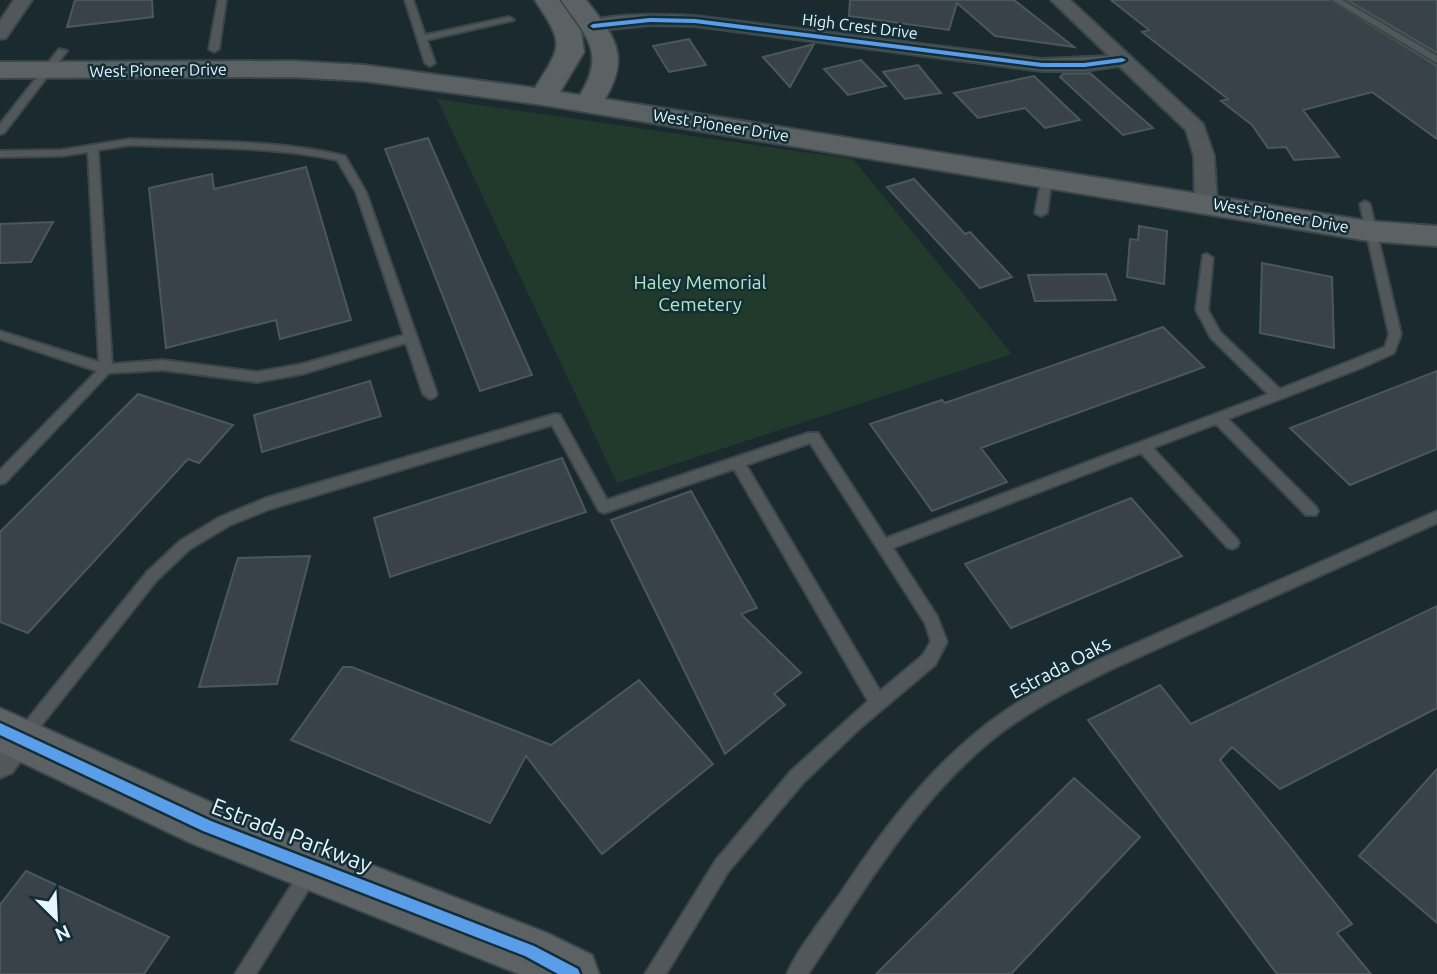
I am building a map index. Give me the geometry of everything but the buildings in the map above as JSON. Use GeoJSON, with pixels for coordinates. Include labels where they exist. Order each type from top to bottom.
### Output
{"type":"FeatureCollection","features":[{"type":"Feature","properties":{"kind":"main road"},"geometry":{"type":"LineString","coordinates":[[547,0],[568,31],[571,52],[548,88]]}},
{"type":"Feature","properties":{"kind":"main road"},"geometry":{"type":"LineString","coordinates":[[573,0],[593,26],[608,53],[608,68],[594,95]]}},
{"type":"Feature","properties":{"kind":"main road","name":"West Pioneer Drive"},"geometry":{"type":"LineString","coordinates":[[0,70],[54,61],[214,49],[307,50],[430,63],[548,88],[1367,217],[1437,236]]}},
{"type":"Feature","properties":{"kind":"main road","name":"West Pioneer Drive"},"geometry":{"type":"LineString","coordinates":[[0,52],[54,61],[304,69],[548,88]]}},
{"type":"Feature","properties":{"kind":"main road","name":"West Pioneer Drive"},"geometry":{"type":"LineString","coordinates":[[594,95],[1046,177],[1206,190]]}},
{"type":"Feature","properties":{"kind":"main road","name":"West Pioneer Drive"},"geometry":{"type":"LineString","coordinates":[[1367,217],[1437,211]]}},
{"type":"Feature","properties":{"kind":"main road","name":"Estrada Parkway"},"geometry":{"type":"LineString","coordinates":[[7,743],[208,827],[529,951],[573,974]]}},
{"type":"Feature","properties":{"kind":"street"},"geometry":{"type":"LineString","coordinates":[[0,34],[23,0]]}},
{"type":"Feature","properties":{"kind":"street"},"geometry":{"type":"LineString","coordinates":[[1060,0],[1122,60],[1167,98],[1195,128],[1204,156],[1206,190]]}},
{"type":"Feature","properties":{"kind":"street","name":"High Crest Drive"},"geometry":{"type":"LineString","coordinates":[[593,26],[650,20],[695,21],[1042,65],[1084,65],[1122,60]]}},
{"type":"Feature","properties":{"kind":"lane"},"geometry":{"type":"LineString","coordinates":[[214,49],[222,0]]}},
{"type":"Feature","properties":{"kind":"lane"},"geometry":{"type":"LineString","coordinates":[[409,0],[430,63]]}},
{"type":"Feature","properties":{"kind":"lane"},"geometry":{"type":"LineString","coordinates":[[1336,0],[1437,61]]}},
{"type":"Feature","properties":{"kind":"lane"},"geometry":{"type":"LineString","coordinates":[[422,38],[509,20]]}},
{"type":"Feature","properties":{"kind":"lane"},"geometry":{"type":"LineString","coordinates":[[0,131],[54,61]]}},
{"type":"Feature","properties":{"kind":"lane"},"geometry":{"type":"LineString","coordinates":[[0,154],[61,153],[130,142],[248,146],[309,151],[341,158],[361,192],[430,394]]}},
{"type":"Feature","properties":{"kind":"lane"},"geometry":{"type":"LineString","coordinates":[[0,479],[106,369],[93,148]]}},
{"type":"Feature","properties":{"kind":"lane"},"geometry":{"type":"LineString","coordinates":[[1041,213],[1046,177]]}},
{"type":"Feature","properties":{"kind":"lane"},"geometry":{"type":"LineString","coordinates":[[883,545],[1279,395],[1390,350],[1395,334],[1367,217]]}},
{"type":"Feature","properties":{"kind":"lane"},"geometry":{"type":"LineString","coordinates":[[1207,258],[1202,310],[1214,335],[1279,395]]}},
{"type":"Feature","properties":{"kind":"lane"},"geometry":{"type":"LineString","coordinates":[[0,335],[106,369],[163,365],[257,377],[302,369],[410,338]]}},
{"type":"Feature","properties":{"kind":"lane"},"geometry":{"type":"LineString","coordinates":[[1218,418],[1311,510]]}},
{"type":"Feature","properties":{"kind":"lane"},"geometry":{"type":"LineString","coordinates":[[7,743],[152,576],[185,545],[225,521],[266,504],[555,419],[604,507],[813,437],[932,621],[939,642],[929,660],[797,777],[722,866],[655,974]]}},
{"type":"Feature","properties":{"kind":"lane"},"geometry":{"type":"LineString","coordinates":[[1143,446],[1232,542]]}},
{"type":"Feature","properties":{"kind":"lane"},"geometry":{"type":"LineString","coordinates":[[738,464],[878,703]]}},
{"type":"Feature","properties":{"kind":"lane","name":"Estrada Oaks"},"geometry":{"type":"LineString","coordinates":[[797,974],[865,874],[936,783],[983,737],[1038,700],[1114,661],[1437,517]]}},
{"type":"Feature","properties":{"kind":"lane"},"geometry":{"type":"LineString","coordinates":[[245,974],[313,866]]}},
{"type":"Feature","properties":{"kind":"green space","name":"Haley Memorial Cemetery"},"geometry":{"type":"Polygon","coordinates":[[[437,99],[853,159],[1012,354],[617,483],[437,99]]]}},
{"type":"Feature","properties":{"kind":"cycle path"},"geometry":{"type":"LineString","coordinates":[[593,26],[650,20],[695,21],[1042,65],[1084,65],[1122,60]]}},
{"type":"Feature","properties":{"kind":"cycle path"},"geometry":{"type":"LineString","coordinates":[[0,729],[208,826],[529,951],[573,974]]}}]}
